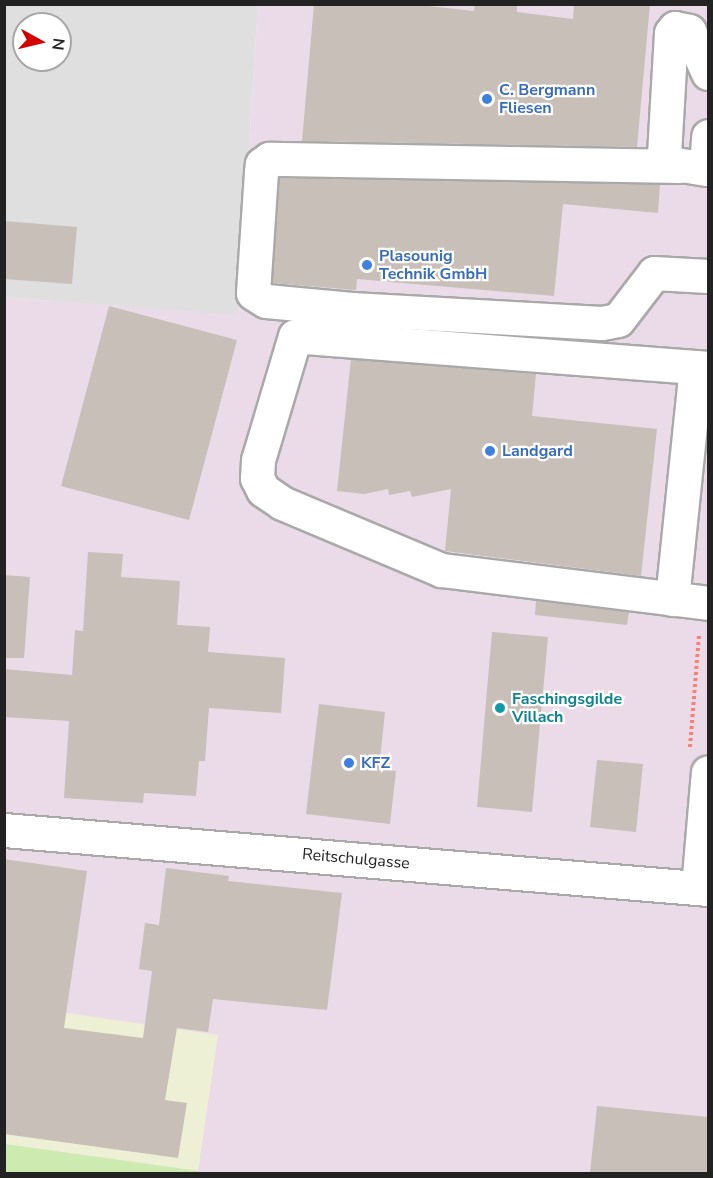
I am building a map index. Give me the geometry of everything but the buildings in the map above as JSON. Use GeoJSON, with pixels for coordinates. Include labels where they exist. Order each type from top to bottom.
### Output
{"type":"FeatureCollection","features":[{"type":"Feature","properties":{"kind":"street"},"geometry":{"type":"LineString","coordinates":[[698,168],[669,163],[662,142],[671,33],[675,28],[689,32],[708,73]]}},
{"type":"Feature","properties":{"kind":"street"},"geometry":{"type":"LineString","coordinates":[[698,168],[708,136]]}},
{"type":"Feature","properties":{"kind":"street"},"geometry":{"type":"LineString","coordinates":[[698,168],[269,159],[262,164],[261,172],[253,293],[266,301],[341,308],[602,322],[618,320],[654,273],[708,276]]}},
{"type":"Feature","properties":{"kind":"street"},"geometry":{"type":"LineString","coordinates":[[295,336],[702,368],[694,602],[441,570],[282,503],[263,490],[256,478],[258,460],[295,336]]}},
{"type":"Feature","properties":{"kind":"street"},"geometry":{"type":"LineString","coordinates":[[699,762],[703,888]]}},
{"type":"Feature","properties":{"kind":"street","name":"Reitschulgasse"},"geometry":{"type":"LineString","coordinates":[[4,830],[703,888]]}},
{"type":"Feature","properties":{"kind":"path"},"geometry":{"type":"LineString","coordinates":[[694,602],[699,762]]}},
{"type":"Feature","properties":{"kind":"shaded area"},"geometry":{"type":"Polygon","coordinates":[[[4,5],[258,5],[238,316],[5,297],[4,5]]]}},
{"type":"Feature","properties":{"kind":"shaded area"},"geometry":{"type":"Polygon","coordinates":[[[258,5],[708,5],[708,1173],[198,1174],[5,1144],[5,297],[238,315],[258,5]]]}},
{"type":"Feature","properties":{"kind":"green space"},"geometry":{"type":"Polygon","coordinates":[[[5,1004],[218,1035],[198,1171],[5,1144],[5,1004]]]}},
{"type":"Feature","properties":{"kind":"green space"},"geometry":{"type":"Polygon","coordinates":[[[5,1144],[198,1171],[198,1173],[5,1173],[5,1144]]]}},
{"type":"Feature","properties":{"kind":"place","name":"C. Bergmann Fliesen"},"geometry":{"type":"Point","coordinates":[487,99]}},
{"type":"Feature","properties":{"kind":"place","name":"Plasounig Technik GmbH"},"geometry":{"type":"Point","coordinates":[367,265]}},
{"type":"Feature","properties":{"kind":"place","name":"Landgard"},"geometry":{"type":"Point","coordinates":[490,451]}},
{"type":"Feature","properties":{"kind":"place","name":"Faschingsgilde Villach"},"geometry":{"type":"Point","coordinates":[500,708]}},
{"type":"Feature","properties":{"kind":"place","name":"KFZ"},"geometry":{"type":"Point","coordinates":[349,763]}}]}
